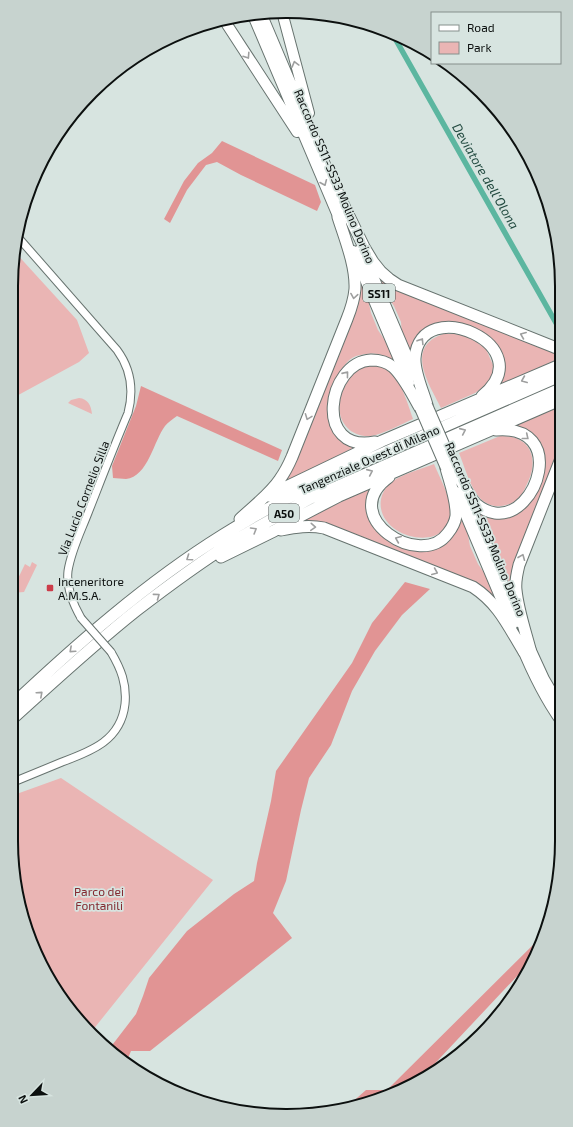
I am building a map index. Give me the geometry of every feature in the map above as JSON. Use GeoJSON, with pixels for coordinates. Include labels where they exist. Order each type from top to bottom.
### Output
{"type":"FeatureCollection","features":[{"type":"Feature","properties":{"kind":"highway"},"geometry":{"type":"LineString","coordinates":[[284,18],[308,111],[326,168]]}},
{"type":"Feature","properties":{"kind":"highway","name":"Raccordo SS11-SS33 Molino Dorino"},"geometry":{"type":"LineString","coordinates":[[263,19],[332,181],[424,407]]}},
{"type":"Feature","properties":{"kind":"highway","name":"Raccordo SS11-SS33 Molino Dorino"},"geometry":{"type":"LineString","coordinates":[[255,20],[338,217],[450,467],[527,651],[540,688],[555,713]]}},
{"type":"Feature","properties":{"kind":"highway"},"geometry":{"type":"LineString","coordinates":[[226,25],[309,150]]}},
{"type":"Feature","properties":{"kind":"highway"},"geometry":{"type":"LineString","coordinates":[[332,181],[364,247],[373,262],[389,279],[405,287],[555,347]]}},
{"type":"Feature","properties":{"kind":"highway"},"geometry":{"type":"LineString","coordinates":[[221,536],[258,503],[280,480],[292,457],[347,319],[355,289],[354,272],[338,217]]}},
{"type":"Feature","properties":{"kind":"highway"},"geometry":{"type":"LineString","coordinates":[[424,407],[415,357],[420,342],[425,335],[432,330],[442,327],[458,328],[473,332],[484,338],[497,355],[500,366],[497,379],[488,392],[476,401]]}},
{"type":"Feature","properties":{"kind":"highway"},"geometry":{"type":"LineString","coordinates":[[382,441],[369,443],[353,442],[340,433],[333,418],[332,408],[336,392],[343,378],[351,368],[368,360],[380,361],[392,366],[424,407]]}},
{"type":"Feature","properties":{"kind":"highway"},"geometry":{"type":"LineString","coordinates":[[258,503],[282,489],[382,441],[555,367]]}},
{"type":"Feature","properties":{"kind":"highway","name":"Tangenziale Ovest di Milano"},"geometry":{"type":"LineString","coordinates":[[18,700],[91,634],[134,598],[168,572],[221,536],[268,508],[306,488],[555,378]]}},
{"type":"Feature","properties":{"kind":"highway","name":"Tangenziale Ovest di Milano"},"geometry":{"type":"LineString","coordinates":[[18,714],[132,614],[186,574],[272,519],[311,498],[555,391]]}},
{"type":"Feature","properties":{"kind":"highway"},"geometry":{"type":"LineString","coordinates":[[186,574],[274,531],[339,496],[555,402]]}},
{"type":"Feature","properties":{"kind":"highway"},"geometry":{"type":"LineString","coordinates":[[450,467],[476,504],[482,509],[498,513],[508,512],[522,504],[533,488],[537,477],[539,455],[537,449],[528,437],[522,433],[504,430],[489,431]]}},
{"type":"Feature","properties":{"kind":"highway"},"geometry":{"type":"LineString","coordinates":[[396,472],[382,483],[374,495],[372,501],[373,516],[382,529],[389,535],[409,544],[427,545],[441,541],[451,530],[454,523],[456,508],[450,467]]}},
{"type":"Feature","properties":{"kind":"highway"},"geometry":{"type":"LineString","coordinates":[[527,651],[518,604],[516,578],[519,565],[555,474]]}},
{"type":"Feature","properties":{"kind":"highway"},"geometry":{"type":"LineString","coordinates":[[274,531],[304,526],[324,528],[473,587],[490,600],[498,609],[527,651]]}},
{"type":"Feature","properties":{"kind":"highway","name":"Raccordo SS11-SS33 Molino Dorino"},"geometry":{"type":"LineString","coordinates":[[527,651],[555,698]]}},
{"type":"Feature","properties":{"kind":"street","name":"Via Lucio Cornelio Silla"},"geometry":{"type":"LineString","coordinates":[[18,780],[80,756],[101,744],[117,729],[122,719],[126,698],[125,686],[120,668],[111,652],[81,618],[70,592],[68,571],[79,536],[128,413],[131,394],[131,382],[127,365],[117,350],[22,241]]}},
{"type":"Feature","properties":{"kind":"green space"},"geometry":{"type":"Polygon","coordinates":[[[20,257],[77,320],[89,353],[79,362],[18,395],[18,286],[20,257]]]}},
{"type":"Feature","properties":{"kind":"green space"},"geometry":{"type":"Polygon","coordinates":[[[376,273],[555,351],[555,360],[496,387],[502,360],[498,348],[491,338],[480,331],[466,325],[451,322],[436,323],[416,336],[410,354],[402,335],[401,322],[394,306],[386,294],[376,273]]]}},
{"type":"Feature","properties":{"kind":"green space"},"geometry":{"type":"Polygon","coordinates":[[[360,279],[378,330],[386,342],[395,361],[381,354],[370,353],[356,356],[345,364],[338,378],[328,407],[355,447],[281,484],[360,279]]]}},
{"type":"Feature","properties":{"kind":"green space"},"geometry":{"type":"Polygon","coordinates":[[[443,334],[465,336],[475,341],[486,349],[493,365],[492,376],[485,386],[475,393],[441,408],[425,375],[422,357],[424,349],[429,342],[443,334]]]}},
{"type":"Feature","properties":{"kind":"green space"},"geometry":{"type":"Polygon","coordinates":[[[373,365],[388,370],[396,377],[402,388],[413,419],[381,433],[371,436],[363,436],[351,431],[346,426],[340,415],[339,408],[341,395],[354,373],[362,368],[373,365]]]}},
{"type":"Feature","properties":{"kind":"green space"},"geometry":{"type":"Polygon","coordinates":[[[79,398],[88,403],[92,414],[68,403],[71,400],[79,398]]]}},
{"type":"Feature","properties":{"kind":"green space"},"geometry":{"type":"Polygon","coordinates":[[[555,406],[555,466],[516,564],[511,594],[501,571],[498,553],[492,537],[482,525],[477,508],[520,510],[542,457],[512,426],[555,406]]]}},
{"type":"Feature","properties":{"kind":"green space"},"geometry":{"type":"Polygon","coordinates":[[[500,436],[520,440],[526,445],[530,451],[532,468],[530,477],[519,498],[508,505],[497,506],[484,502],[476,493],[470,482],[459,453],[500,436]]]}},
{"type":"Feature","properties":{"kind":"green space"},"geometry":{"type":"Polygon","coordinates":[[[434,464],[446,491],[449,502],[450,507],[448,523],[441,533],[429,537],[415,537],[401,533],[390,525],[382,513],[381,499],[383,493],[389,484],[398,478],[410,472],[434,464]]]}},
{"type":"Feature","properties":{"kind":"green space"},"geometry":{"type":"Polygon","coordinates":[[[376,485],[371,518],[426,549],[461,515],[467,530],[470,546],[478,564],[487,577],[499,604],[490,596],[301,523],[299,520],[376,485]]]}},
{"type":"Feature","properties":{"kind":"green space"},"geometry":{"type":"Polygon","coordinates":[[[32,562],[37,565],[24,592],[18,592],[18,578],[25,564],[30,567],[32,562]]]}},
{"type":"Feature","properties":{"kind":"green space","name":"Parco dei Fontanili"},"geometry":{"type":"Polygon","coordinates":[[[61,778],[213,880],[95,1028],[73,1004],[63,990],[38,943],[32,927],[20,876],[18,793],[61,778]]]}},
{"type":"Feature","properties":{"kind":"shaded area"},"geometry":{"type":"Polygon","coordinates":[[[222,141],[315,185],[321,202],[317,211],[217,162],[206,165],[187,190],[170,223],[164,219],[184,181],[198,163],[212,153],[222,141]]]}},
{"type":"Feature","properties":{"kind":"shaded area"},"geometry":{"type":"Polygon","coordinates":[[[141,386],[282,450],[278,461],[177,416],[165,426],[161,432],[150,457],[140,472],[134,477],[126,479],[113,478],[112,466],[136,406],[141,386]]]}},
{"type":"Feature","properties":{"kind":"shaded area"},"geometry":{"type":"Polygon","coordinates":[[[405,582],[430,589],[402,615],[375,651],[352,691],[331,745],[309,778],[286,881],[273,913],[292,938],[150,1051],[131,1051],[128,1058],[112,1045],[136,1014],[149,978],[187,931],[234,894],[254,881],[276,771],[352,663],[372,623],[405,582]]]}},
{"type":"Feature","properties":{"kind":"shaded area"},"geometry":{"type":"Polygon","coordinates":[[[535,943],[520,973],[432,1066],[387,1090],[535,943]]]}},
{"type":"Feature","properties":{"kind":"shaded area"},"geometry":{"type":"Polygon","coordinates":[[[366,1090],[386,1090],[354,1100],[366,1090]]]}},
{"type":"Feature","properties":{"kind":"waterway","name":"Deviatore dell'Olona"},"geometry":{"type":"LineString","coordinates":[[397,42],[555,321]]}},
{"type":"Feature","properties":{"kind":"place","name":"Inceneritore A.M.S.A."},"geometry":{"type":"Point","coordinates":[50,588]}}]}
